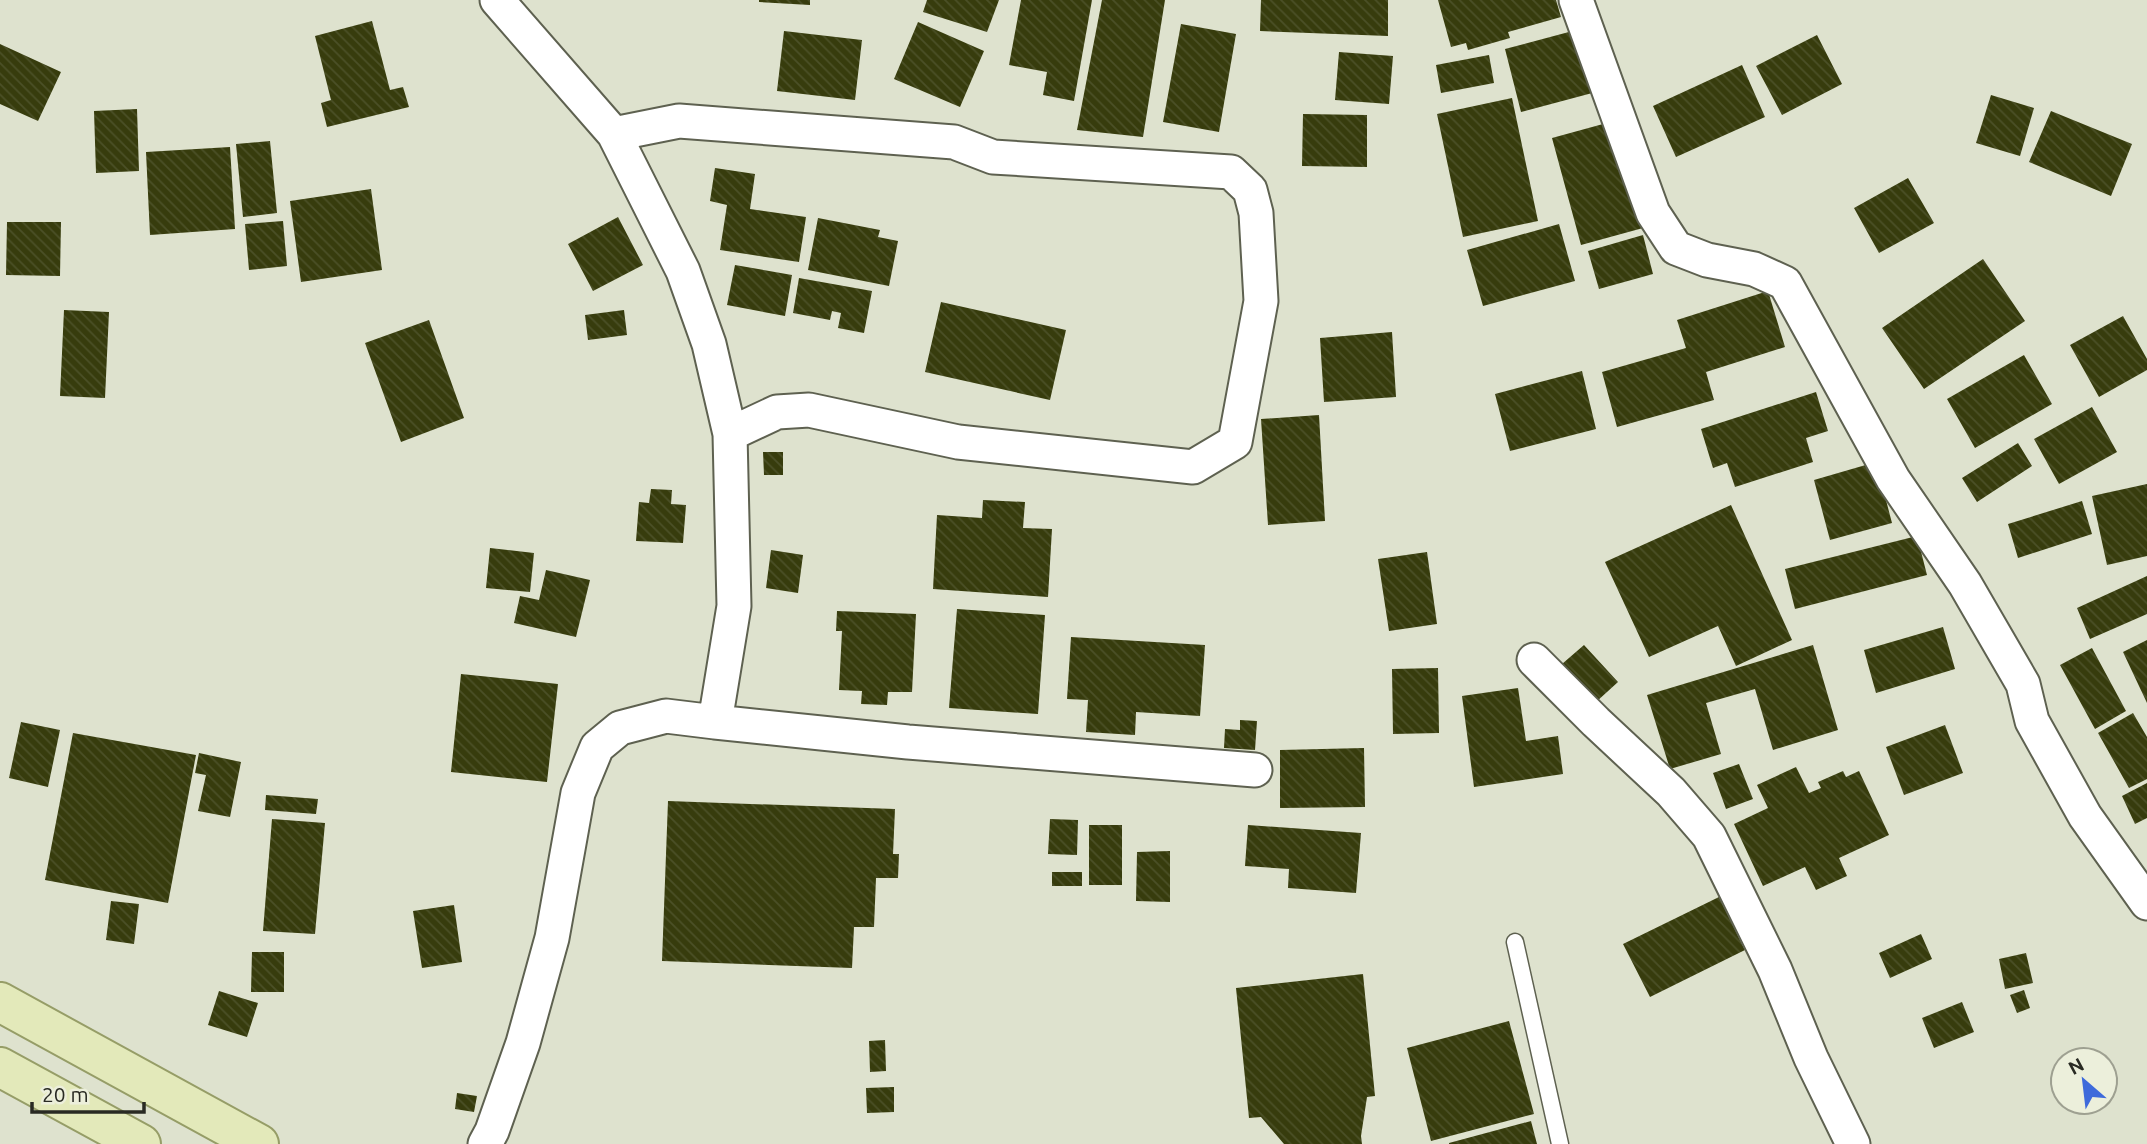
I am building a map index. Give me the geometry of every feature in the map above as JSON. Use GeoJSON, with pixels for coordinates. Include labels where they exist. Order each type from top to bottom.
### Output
{"type":"FeatureCollection","features":[{"type":"Feature","properties":{"kind":"main road"},"geometry":{"type":"LineString","coordinates":[[0,1003],[259,1144]]}},
{"type":"Feature","properties":{"kind":"main road"},"geometry":{"type":"LineString","coordinates":[[0,1067],[141,1144]]}},
{"type":"Feature","properties":{"kind":"street"},"geometry":{"type":"LineString","coordinates":[[497,0],[614,134],[683,271],[709,344],[730,434],[734,606],[715,722]]}},
{"type":"Feature","properties":{"kind":"street"},"geometry":{"type":"LineString","coordinates":[[1576,0],[1653,213],[1676,248],[1707,260],[1755,268],[1785,282],[1893,479],[1965,584],[2023,684],[2032,721],[2085,816],[2147,903]]}},
{"type":"Feature","properties":{"kind":"street"},"geometry":{"type":"LineString","coordinates":[[614,134],[679,121],[954,142],[993,157],[1231,172],[1250,190],[1256,213],[1261,302],[1235,442],[1193,467],[958,442],[809,410],[777,412],[730,434]]}},
{"type":"Feature","properties":{"kind":"street"},"geometry":{"type":"LineString","coordinates":[[1535,660],[1671,792],[1709,836],[1775,970],[1811,1058],[1853,1144]]}},
{"type":"Feature","properties":{"kind":"street"},"geometry":{"type":"LineString","coordinates":[[485,1144],[523,1043],[552,938],[578,793],[597,747],[620,728],[666,716],[908,742],[1255,770]]}},
{"type":"Feature","properties":{"kind":"lane"},"geometry":{"type":"LineString","coordinates":[[1515,942],[1560,1144]]}},
{"type":"Feature","properties":{"kind":"building"},"geometry":{"type":"Polygon","coordinates":[[[810,0],[810,5],[759,2],[810,0]]]}},
{"type":"Feature","properties":{"kind":"building"},"geometry":{"type":"Polygon","coordinates":[[[927,0],[999,0],[987,32],[923,12],[927,0]]]}},
{"type":"Feature","properties":{"kind":"building"},"geometry":{"type":"Polygon","coordinates":[[[1021,0],[1092,0],[1074,101],[1043,95],[1047,72],[1009,65],[1021,0]]]}},
{"type":"Feature","properties":{"kind":"building"},"geometry":{"type":"Polygon","coordinates":[[[1102,0],[1165,0],[1143,137],[1077,130],[1102,0]]]}},
{"type":"Feature","properties":{"kind":"building"},"geometry":{"type":"Polygon","coordinates":[[[1261,0],[1388,0],[1388,36],[1260,31],[1261,0]]]}},
{"type":"Feature","properties":{"kind":"building"},"geometry":{"type":"Polygon","coordinates":[[[1438,0],[1556,0],[1561,17],[1508,32],[1510,38],[1468,50],[1466,43],[1451,47],[1438,0]]]}},
{"type":"Feature","properties":{"kind":"building"},"geometry":{"type":"Polygon","coordinates":[[[372,21],[390,90],[403,87],[409,107],[327,127],[321,103],[331,100],[315,36],[372,21]]]}},
{"type":"Feature","properties":{"kind":"building"},"geometry":{"type":"Polygon","coordinates":[[[918,22],[984,51],[960,107],[894,79],[918,22]]]}},
{"type":"Feature","properties":{"kind":"building"},"geometry":{"type":"Polygon","coordinates":[[[1181,24],[1236,34],[1219,132],[1163,122],[1181,24]]]}},
{"type":"Feature","properties":{"kind":"building"},"geometry":{"type":"Polygon","coordinates":[[[1580,29],[1596,92],[1521,112],[1505,49],[1580,29]]]}},
{"type":"Feature","properties":{"kind":"building"},"geometry":{"type":"Polygon","coordinates":[[[784,31],[862,40],[855,100],[777,91],[784,31]]]}},
{"type":"Feature","properties":{"kind":"building"},"geometry":{"type":"Polygon","coordinates":[[[1817,35],[1842,84],[1782,115],[1756,66],[1817,35]]]}},
{"type":"Feature","properties":{"kind":"building"},"geometry":{"type":"Polygon","coordinates":[[[0,44],[61,72],[38,121],[0,104],[0,44]]]}},
{"type":"Feature","properties":{"kind":"building"},"geometry":{"type":"Polygon","coordinates":[[[1339,52],[1393,56],[1389,104],[1335,100],[1339,52]]]}},
{"type":"Feature","properties":{"kind":"building"},"geometry":{"type":"Polygon","coordinates":[[[1489,55],[1494,83],[1441,93],[1436,65],[1489,55]]]}},
{"type":"Feature","properties":{"kind":"building"},"geometry":{"type":"Polygon","coordinates":[[[1742,65],[1765,117],[1676,157],[1653,106],[1742,65]]]}},
{"type":"Feature","properties":{"kind":"building"},"geometry":{"type":"Polygon","coordinates":[[[1991,95],[2034,108],[2020,156],[1976,143],[1991,95]]]}},
{"type":"Feature","properties":{"kind":"building"},"geometry":{"type":"Polygon","coordinates":[[[1512,98],[1538,221],[1463,237],[1437,114],[1512,98]]]}},
{"type":"Feature","properties":{"kind":"building"},"geometry":{"type":"Polygon","coordinates":[[[137,109],[139,171],[96,173],[94,111],[137,109]]]}},
{"type":"Feature","properties":{"kind":"building"},"geometry":{"type":"Polygon","coordinates":[[[2051,111],[2132,144],[2111,196],[2029,162],[2051,111]]]}},
{"type":"Feature","properties":{"kind":"building"},"geometry":{"type":"Polygon","coordinates":[[[1303,114],[1367,115],[1367,167],[1302,166],[1303,114]]]}},
{"type":"Feature","properties":{"kind":"building"},"geometry":{"type":"Polygon","coordinates":[[[1614,121],[1643,228],[1581,245],[1552,138],[1614,121]]]}},
{"type":"Feature","properties":{"kind":"building"},"geometry":{"type":"Polygon","coordinates":[[[270,141],[277,213],[243,217],[236,144],[270,141]]]}},
{"type":"Feature","properties":{"kind":"building"},"geometry":{"type":"Polygon","coordinates":[[[230,147],[235,229],[150,235],[146,152],[230,147]]]}},
{"type":"Feature","properties":{"kind":"building"},"geometry":{"type":"Polygon","coordinates":[[[715,168],[755,174],[750,209],[806,217],[799,262],[720,250],[727,205],[710,201],[715,168]]]}},
{"type":"Feature","properties":{"kind":"building"},"geometry":{"type":"Polygon","coordinates":[[[1908,178],[1934,223],[1879,253],[1854,208],[1908,178]]]}},
{"type":"Feature","properties":{"kind":"building"},"geometry":{"type":"Polygon","coordinates":[[[371,189],[382,270],[301,282],[290,201],[371,189]]]}},
{"type":"Feature","properties":{"kind":"building"},"geometry":{"type":"Polygon","coordinates":[[[618,217],[643,265],[593,291],[568,244],[618,217]]]}},
{"type":"Feature","properties":{"kind":"building"},"geometry":{"type":"Polygon","coordinates":[[[818,218],[880,230],[878,237],[898,241],[889,286],[808,270],[818,218]]]}},
{"type":"Feature","properties":{"kind":"building"},"geometry":{"type":"Polygon","coordinates":[[[283,221],[287,266],[249,270],[245,224],[283,221]]]}},
{"type":"Feature","properties":{"kind":"building"},"geometry":{"type":"Polygon","coordinates":[[[7,222],[61,222],[60,276],[6,275],[7,222]]]}},
{"type":"Feature","properties":{"kind":"building"},"geometry":{"type":"Polygon","coordinates":[[[1559,224],[1575,281],[1483,306],[1467,250],[1559,224]]]}},
{"type":"Feature","properties":{"kind":"building"},"geometry":{"type":"Polygon","coordinates":[[[1643,235],[1653,274],[1599,289],[1588,251],[1643,235]]]}},
{"type":"Feature","properties":{"kind":"building"},"geometry":{"type":"Polygon","coordinates":[[[1983,259],[2025,321],[1924,389],[1882,328],[1983,259]]]}},
{"type":"Feature","properties":{"kind":"building"},"geometry":{"type":"Polygon","coordinates":[[[735,265],[792,275],[785,316],[727,305],[735,265]]]}},
{"type":"Feature","properties":{"kind":"building"},"geometry":{"type":"Polygon","coordinates":[[[799,278],[872,291],[864,333],[838,328],[841,313],[832,311],[830,320],[793,313],[799,278]]]}},
{"type":"Feature","properties":{"kind":"building"},"geometry":{"type":"Polygon","coordinates":[[[1768,291],[1785,347],[1706,372],[1714,400],[1617,427],[1602,372],[1686,348],[1677,320],[1768,291]]]}},
{"type":"Feature","properties":{"kind":"building"},"geometry":{"type":"Polygon","coordinates":[[[941,302],[1066,330],[1050,400],[925,372],[941,302]]]}},
{"type":"Feature","properties":{"kind":"building"},"geometry":{"type":"Polygon","coordinates":[[[64,310],[109,312],[105,398],[60,396],[64,310]]]}},
{"type":"Feature","properties":{"kind":"building"},"geometry":{"type":"Polygon","coordinates":[[[624,310],[627,335],[588,340],[585,315],[624,310]]]}},
{"type":"Feature","properties":{"kind":"building"},"geometry":{"type":"Polygon","coordinates":[[[2123,316],[2147,359],[2147,370],[2099,397],[2070,345],[2123,316]]]}},
{"type":"Feature","properties":{"kind":"building"},"geometry":{"type":"Polygon","coordinates":[[[429,320],[464,418],[401,442],[365,343],[429,320]]]}},
{"type":"Feature","properties":{"kind":"building"},"geometry":{"type":"Polygon","coordinates":[[[1392,332],[1396,397],[1324,402],[1320,338],[1392,332]]]}},
{"type":"Feature","properties":{"kind":"building"},"geometry":{"type":"Polygon","coordinates":[[[2024,355],[2052,404],[1975,448],[1947,399],[2024,355]]]}},
{"type":"Feature","properties":{"kind":"building"},"geometry":{"type":"Polygon","coordinates":[[[1582,371],[1596,429],[1510,451],[1495,394],[1582,371]]]}},
{"type":"Feature","properties":{"kind":"building"},"geometry":{"type":"Polygon","coordinates":[[[1816,392],[1828,431],[1806,438],[1813,462],[1735,487],[1727,463],[1713,468],[1701,429],[1816,392]]]}},
{"type":"Feature","properties":{"kind":"building"},"geometry":{"type":"Polygon","coordinates":[[[2092,407],[2117,452],[2059,484],[2034,439],[2092,407]]]}},
{"type":"Feature","properties":{"kind":"building"},"geometry":{"type":"Polygon","coordinates":[[[1319,415],[1325,521],[1268,525],[1261,419],[1319,415]]]}},
{"type":"Feature","properties":{"kind":"building"},"geometry":{"type":"Polygon","coordinates":[[[2018,443],[2032,466],[1977,502],[1962,478],[2018,443]]]}},
{"type":"Feature","properties":{"kind":"building"},"geometry":{"type":"Polygon","coordinates":[[[763,452],[783,452],[783,475],[764,475],[763,452]]]}},
{"type":"Feature","properties":{"kind":"building"},"geometry":{"type":"Polygon","coordinates":[[[1876,462],[1892,523],[1830,540],[1814,480],[1876,462]]]}},
{"type":"Feature","properties":{"kind":"building"},"geometry":{"type":"Polygon","coordinates":[[[2147,484],[2147,556],[2107,565],[2092,496],[2147,484]]]}},
{"type":"Feature","properties":{"kind":"building"},"geometry":{"type":"Polygon","coordinates":[[[651,489],[672,490],[671,504],[686,505],[683,543],[636,541],[639,502],[649,503],[651,489]]]}},
{"type":"Feature","properties":{"kind":"building"},"geometry":{"type":"Polygon","coordinates":[[[983,500],[1025,502],[1023,528],[1052,529],[1048,597],[933,589],[937,515],[982,518],[983,500]]]}},
{"type":"Feature","properties":{"kind":"building"},"geometry":{"type":"Polygon","coordinates":[[[2082,501],[2092,534],[2018,558],[2008,524],[2082,501]]]}},
{"type":"Feature","properties":{"kind":"building"},"geometry":{"type":"Polygon","coordinates":[[[1731,505],[1792,640],[1736,666],[1718,626],[1649,657],[1605,562],[1731,505]]]}},
{"type":"Feature","properties":{"kind":"building"},"geometry":{"type":"Polygon","coordinates":[[[1917,536],[1927,575],[1795,609],[1785,569],[1917,536]]]}},
{"type":"Feature","properties":{"kind":"building"},"geometry":{"type":"Polygon","coordinates":[[[490,548],[534,553],[530,592],[486,588],[490,548]]]}},
{"type":"Feature","properties":{"kind":"building"},"geometry":{"type":"Polygon","coordinates":[[[771,550],[803,555],[798,593],[766,588],[771,550]]]}},
{"type":"Feature","properties":{"kind":"building"},"geometry":{"type":"Polygon","coordinates":[[[1427,552],[1437,624],[1389,631],[1378,559],[1427,552]]]}},
{"type":"Feature","properties":{"kind":"building"},"geometry":{"type":"Polygon","coordinates":[[[546,570],[590,580],[576,637],[514,623],[520,596],[539,600],[546,570]]]}},
{"type":"Feature","properties":{"kind":"building"},"geometry":{"type":"Polygon","coordinates":[[[2147,576],[2147,614],[2090,639],[2077,608],[2147,576]]]}},
{"type":"Feature","properties":{"kind":"building"},"geometry":{"type":"Polygon","coordinates":[[[957,609],[1045,615],[1038,714],[949,708],[957,609]]]}},
{"type":"Feature","properties":{"kind":"building"},"geometry":{"type":"Polygon","coordinates":[[[837,611],[916,614],[912,692],[888,692],[887,705],[861,704],[862,691],[839,690],[842,631],[836,631],[837,611]]]}},
{"type":"Feature","properties":{"kind":"building"},"geometry":{"type":"Polygon","coordinates":[[[1943,627],[1955,669],[1876,693],[1864,650],[1943,627]]]}},
{"type":"Feature","properties":{"kind":"building"},"geometry":{"type":"Polygon","coordinates":[[[1071,637],[1205,645],[1200,716],[1136,712],[1135,735],[1086,732],[1088,700],[1067,699],[1071,637]]]}},
{"type":"Feature","properties":{"kind":"building"},"geometry":{"type":"Polygon","coordinates":[[[2147,640],[2147,703],[2123,652],[2147,640]]]}},
{"type":"Feature","properties":{"kind":"building"},"geometry":{"type":"Polygon","coordinates":[[[1584,645],[1618,682],[1596,702],[1562,664],[1584,645]]]}},
{"type":"Feature","properties":{"kind":"building"},"geometry":{"type":"Polygon","coordinates":[[[1813,645],[1838,730],[1773,750],[1755,689],[1706,703],[1721,754],[1670,769],[1647,695],[1813,645]]]}},
{"type":"Feature","properties":{"kind":"building"},"geometry":{"type":"Polygon","coordinates":[[[2092,648],[2126,711],[2095,729],[2060,665],[2092,648]]]}},
{"type":"Feature","properties":{"kind":"building"},"geometry":{"type":"Polygon","coordinates":[[[1438,668],[1439,733],[1393,734],[1392,669],[1438,668]]]}},
{"type":"Feature","properties":{"kind":"building"},"geometry":{"type":"Polygon","coordinates":[[[461,674],[558,684],[547,782],[451,772],[461,674]]]}},
{"type":"Feature","properties":{"kind":"building"},"geometry":{"type":"Polygon","coordinates":[[[1518,688],[1526,741],[1558,736],[1563,774],[1474,787],[1462,696],[1518,688]]]}},
{"type":"Feature","properties":{"kind":"building"},"geometry":{"type":"Polygon","coordinates":[[[2133,713],[2147,737],[2147,779],[2129,788],[2098,733],[2133,713]]]}},
{"type":"Feature","properties":{"kind":"building"},"geometry":{"type":"Polygon","coordinates":[[[1240,720],[1257,721],[1255,750],[1224,748],[1225,729],[1240,730],[1240,720]]]}},
{"type":"Feature","properties":{"kind":"building"},"geometry":{"type":"Polygon","coordinates":[[[21,722],[60,730],[48,787],[9,778],[21,722]]]}},
{"type":"Feature","properties":{"kind":"building"},"geometry":{"type":"Polygon","coordinates":[[[1945,725],[1963,773],[1904,795],[1886,747],[1945,725]]]}},
{"type":"Feature","properties":{"kind":"building"},"geometry":{"type":"Polygon","coordinates":[[[73,733],[196,755],[168,903],[45,880],[73,733]]]}},
{"type":"Feature","properties":{"kind":"building"},"geometry":{"type":"Polygon","coordinates":[[[1364,748],[1365,807],[1280,808],[1280,750],[1364,748]]]}},
{"type":"Feature","properties":{"kind":"building"},"geometry":{"type":"Polygon","coordinates":[[[199,753],[241,762],[230,817],[198,811],[206,775],[195,773],[199,753]]]}},
{"type":"Feature","properties":{"kind":"building"},"geometry":{"type":"Polygon","coordinates":[[[1739,764],[1753,799],[1726,809],[1713,773],[1739,764]]]}},
{"type":"Feature","properties":{"kind":"building"},"geometry":{"type":"Polygon","coordinates":[[[1796,767],[1809,793],[1821,788],[1818,782],[1843,771],[1846,777],[1859,771],[1889,835],[1839,858],[1847,876],[1816,890],[1805,867],[1763,886],[1734,824],[1768,808],[1757,785],[1796,767]]]}},
{"type":"Feature","properties":{"kind":"building"},"geometry":{"type":"Polygon","coordinates":[[[2147,783],[2147,818],[2135,824],[2122,796],[2147,783]]]}},
{"type":"Feature","properties":{"kind":"building"},"geometry":{"type":"Polygon","coordinates":[[[266,795],[318,799],[316,814],[265,810],[266,795]]]}},
{"type":"Feature","properties":{"kind":"building"},"geometry":{"type":"Polygon","coordinates":[[[668,801],[895,809],[893,854],[899,854],[898,878],[876,878],[874,927],[854,927],[852,968],[662,961],[668,801]]]}},
{"type":"Feature","properties":{"kind":"building"},"geometry":{"type":"Polygon","coordinates":[[[272,819],[325,823],[315,934],[263,931],[272,819]]]}},
{"type":"Feature","properties":{"kind":"building"},"geometry":{"type":"Polygon","coordinates":[[[1050,819],[1078,820],[1077,855],[1048,854],[1050,819]]]}},
{"type":"Feature","properties":{"kind":"building"},"geometry":{"type":"Polygon","coordinates":[[[1089,825],[1122,825],[1122,885],[1089,885],[1089,825]]]}},
{"type":"Feature","properties":{"kind":"building"},"geometry":{"type":"Polygon","coordinates":[[[1248,825],[1361,833],[1356,893],[1288,888],[1289,869],[1245,866],[1248,825]]]}},
{"type":"Feature","properties":{"kind":"building"},"geometry":{"type":"Polygon","coordinates":[[[1170,851],[1170,902],[1136,901],[1137,852],[1170,851]]]}},
{"type":"Feature","properties":{"kind":"building"},"geometry":{"type":"Polygon","coordinates":[[[1052,872],[1082,872],[1082,886],[1052,886],[1052,872]]]}},
{"type":"Feature","properties":{"kind":"building"},"geometry":{"type":"Polygon","coordinates":[[[1719,897],[1745,950],[1650,997],[1623,944],[1719,897]]]}},
{"type":"Feature","properties":{"kind":"building"},"geometry":{"type":"Polygon","coordinates":[[[111,901],[139,904],[134,944],[106,940],[111,901]]]}},
{"type":"Feature","properties":{"kind":"building"},"geometry":{"type":"Polygon","coordinates":[[[454,905],[462,962],[422,968],[413,911],[454,905]]]}},
{"type":"Feature","properties":{"kind":"building"},"geometry":{"type":"Polygon","coordinates":[[[1921,934],[1932,959],[1890,978],[1879,953],[1921,934]]]}},
{"type":"Feature","properties":{"kind":"building"},"geometry":{"type":"Polygon","coordinates":[[[252,952],[284,952],[284,992],[251,992],[252,952]]]}},
{"type":"Feature","properties":{"kind":"building"},"geometry":{"type":"Polygon","coordinates":[[[2026,953],[2033,983],[2005,989],[1999,959],[2026,953]]]}},
{"type":"Feature","properties":{"kind":"building"},"geometry":{"type":"Polygon","coordinates":[[[1363,974],[1375,1096],[1367,1097],[1362,1144],[1284,1144],[1261,1117],[1249,1118],[1236,988],[1363,974]]]}},
{"type":"Feature","properties":{"kind":"building"},"geometry":{"type":"Polygon","coordinates":[[[2024,990],[2030,1008],[2017,1013],[2010,995],[2024,990]]]}},
{"type":"Feature","properties":{"kind":"building"},"geometry":{"type":"Polygon","coordinates":[[[219,991],[258,1003],[247,1037],[208,1025],[219,991]]]}},
{"type":"Feature","properties":{"kind":"building"},"geometry":{"type":"Polygon","coordinates":[[[1962,1002],[1974,1032],[1934,1048],[1922,1018],[1962,1002]]]}},
{"type":"Feature","properties":{"kind":"building"},"geometry":{"type":"Polygon","coordinates":[[[1509,1021],[1534,1114],[1431,1141],[1407,1048],[1509,1021]]]}},
{"type":"Feature","properties":{"kind":"building"},"geometry":{"type":"Polygon","coordinates":[[[885,1040],[886,1071],[870,1072],[869,1041],[885,1040]]]}},
{"type":"Feature","properties":{"kind":"building"},"geometry":{"type":"Polygon","coordinates":[[[894,1087],[894,1112],[867,1113],[866,1088],[894,1087]]]}},
{"type":"Feature","properties":{"kind":"building"},"geometry":{"type":"Polygon","coordinates":[[[457,1093],[477,1096],[474,1112],[455,1109],[457,1093]]]}},
{"type":"Feature","properties":{"kind":"building"},"geometry":{"type":"Polygon","coordinates":[[[1531,1121],[1537,1144],[1449,1144],[1449,1143],[1531,1121]]]}}]}
